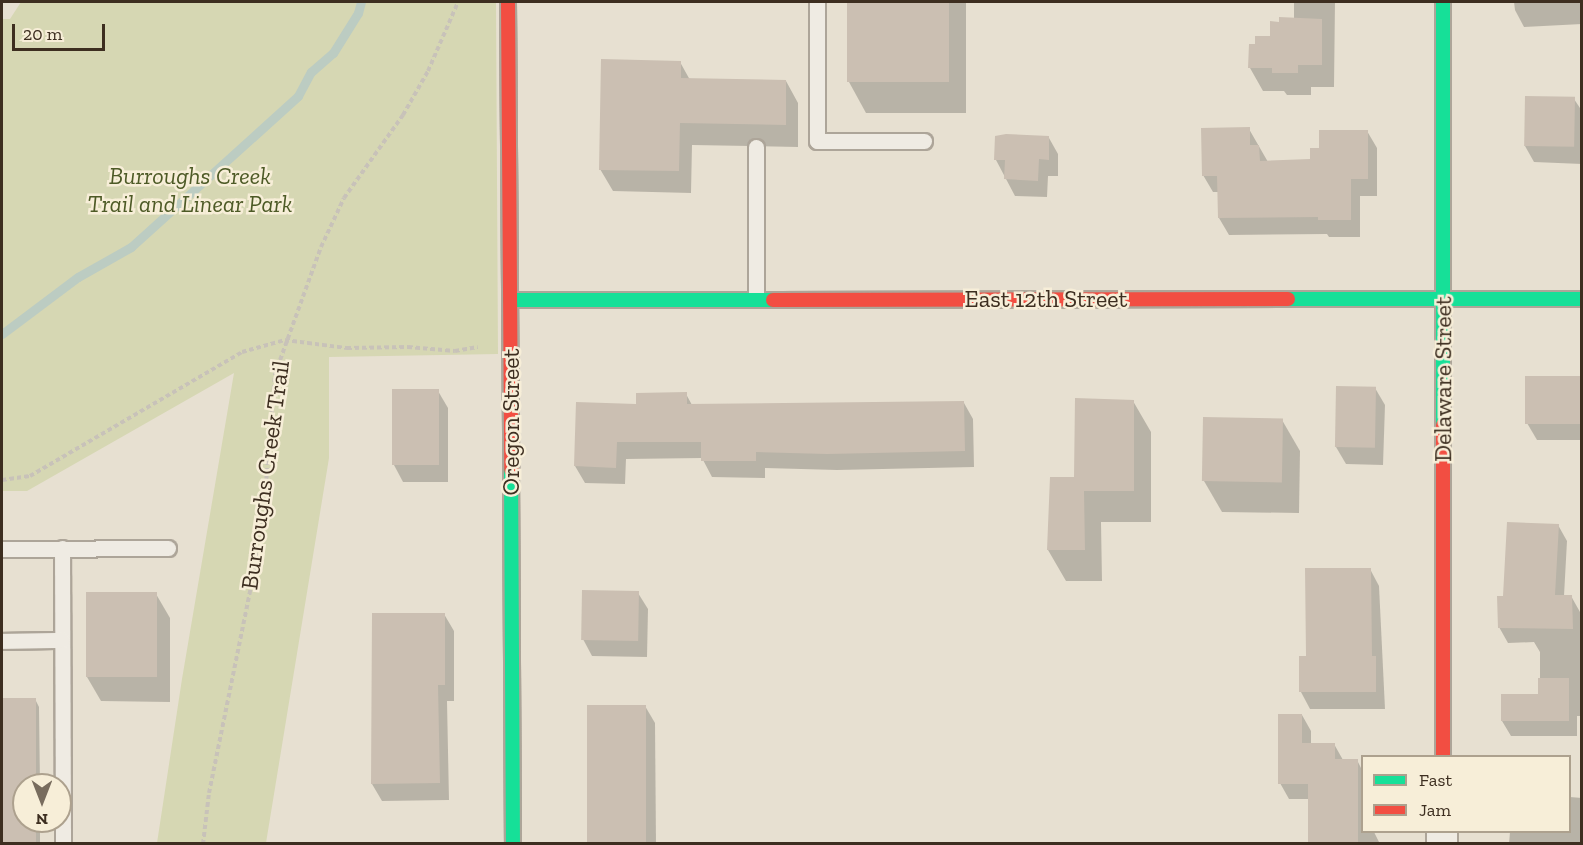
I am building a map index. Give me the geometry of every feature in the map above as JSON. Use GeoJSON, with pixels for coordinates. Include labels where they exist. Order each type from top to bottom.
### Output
{"type":"FeatureCollection","features":[{"type":"Feature","properties":{"kind":"street","name":"Oregon Street"},"geometry":{"type":"LineString","coordinates":[[508,2],[513,843]]}},
{"type":"Feature","properties":{"kind":"street","name":"Delaware Street"},"geometry":{"type":"LineString","coordinates":[[1443,2],[1443,755]]}},
{"type":"Feature","properties":{"kind":"street","name":"East 12th Street"},"geometry":{"type":"LineString","coordinates":[[510,300],[1581,299]]}},
{"type":"Feature","properties":{"kind":"lane"},"geometry":{"type":"LineString","coordinates":[[817,2],[817,141],[924,141]]}},
{"type":"Feature","properties":{"kind":"lane"},"geometry":{"type":"LineString","coordinates":[[756,147],[756,299]]}},
{"type":"Feature","properties":{"kind":"lane"},"geometry":{"type":"LineString","coordinates":[[62,548],[63,843]]}},
{"type":"Feature","properties":{"kind":"lane"},"geometry":{"type":"LineString","coordinates":[[2,549],[168,548]]}},
{"type":"Feature","properties":{"kind":"lane"},"geometry":{"type":"LineString","coordinates":[[2,641],[62,640]]}},
{"type":"Feature","properties":{"kind":"path","name":"Burroughs Creek Trail"},"geometry":{"type":"LineString","coordinates":[[203,843],[209,793],[262,531],[275,374],[285,340],[321,247],[344,198],[403,115],[428,71],[458,2]]}},
{"type":"Feature","properties":{"kind":"path"},"geometry":{"type":"LineString","coordinates":[[2,480],[30,476],[242,352],[285,340],[347,348],[408,347],[455,351],[511,345]]}},
{"type":"Feature","properties":{"kind":"green space","name":"Burroughs Creek Trail and Linear Park"},"geometry":{"type":"Polygon","coordinates":[[[21,2],[496,2],[498,354],[329,357],[329,458],[266,843],[157,843],[182,679],[234,373],[27,491],[2,491],[2,19],[10,19],[21,2]]]}},
{"type":"Feature","properties":{"kind":"building"},"geometry":{"type":"Polygon","coordinates":[[[847,2],[949,2],[949,82],[847,82],[847,2]]]}},
{"type":"Feature","properties":{"kind":"building"},"geometry":{"type":"Polygon","coordinates":[[[1279,17],[1322,19],[1322,65],[1298,65],[1298,73],[1272,73],[1272,68],[1248,68],[1249,44],[1255,44],[1255,36],[1270,36],[1270,21],[1279,22],[1279,17]]]}},
{"type":"Feature","properties":{"kind":"building"},"geometry":{"type":"Polygon","coordinates":[[[601,59],[681,61],[681,78],[786,80],[786,125],[680,123],[679,171],[599,170],[601,59]]]}},
{"type":"Feature","properties":{"kind":"building"},"geometry":{"type":"Polygon","coordinates":[[[1525,96],[1575,97],[1574,147],[1524,146],[1525,96]]]}},
{"type":"Feature","properties":{"kind":"building"},"geometry":{"type":"Polygon","coordinates":[[[1250,127],[1250,145],[1259,145],[1260,161],[1310,159],[1310,148],[1319,148],[1319,130],[1368,130],[1368,179],[1351,179],[1351,220],[1318,220],[1318,217],[1218,218],[1217,176],[1202,176],[1201,128],[1250,127]]]}},
{"type":"Feature","properties":{"kind":"building"},"geometry":{"type":"Polygon","coordinates":[[[1006,134],[1049,136],[1049,160],[1039,159],[1038,181],[1004,179],[1005,160],[994,160],[995,136],[1006,134]]]}},
{"type":"Feature","properties":{"kind":"building"},"geometry":{"type":"Polygon","coordinates":[[[1525,376],[1581,376],[1581,424],[1525,424],[1525,376]]]}},
{"type":"Feature","properties":{"kind":"building"},"geometry":{"type":"Polygon","coordinates":[[[1336,386],[1376,387],[1375,448],[1335,447],[1336,386]]]}},
{"type":"Feature","properties":{"kind":"building"},"geometry":{"type":"Polygon","coordinates":[[[392,389],[439,389],[439,465],[392,465],[392,389]]]}},
{"type":"Feature","properties":{"kind":"building"},"geometry":{"type":"Polygon","coordinates":[[[687,392],[687,404],[964,401],[965,451],[827,454],[756,452],[756,461],[701,461],[701,442],[617,442],[616,468],[574,466],[576,402],[636,404],[636,393],[687,392]]]}},
{"type":"Feature","properties":{"kind":"building"},"geometry":{"type":"Polygon","coordinates":[[[1075,398],[1134,400],[1134,491],[1084,491],[1085,550],[1047,550],[1050,477],[1074,477],[1075,398]]]}},
{"type":"Feature","properties":{"kind":"building"},"geometry":{"type":"Polygon","coordinates":[[[1203,417],[1283,418],[1282,482],[1202,481],[1203,417]]]}},
{"type":"Feature","properties":{"kind":"building"},"geometry":{"type":"Polygon","coordinates":[[[1507,522],[1559,524],[1555,595],[1572,595],[1573,629],[1498,628],[1497,596],[1503,596],[1507,522]]]}},
{"type":"Feature","properties":{"kind":"building"},"geometry":{"type":"Polygon","coordinates":[[[1305,568],[1371,568],[1372,656],[1376,656],[1376,692],[1299,692],[1299,656],[1306,656],[1305,568]]]}},
{"type":"Feature","properties":{"kind":"building"},"geometry":{"type":"Polygon","coordinates":[[[582,590],[639,591],[638,641],[581,640],[582,590]]]}},
{"type":"Feature","properties":{"kind":"building"},"geometry":{"type":"Polygon","coordinates":[[[86,592],[157,592],[157,677],[86,677],[86,592]]]}},
{"type":"Feature","properties":{"kind":"building"},"geometry":{"type":"Polygon","coordinates":[[[372,613],[445,613],[445,685],[438,685],[440,783],[371,784],[372,613]]]}},
{"type":"Feature","properties":{"kind":"building"},"geometry":{"type":"Polygon","coordinates":[[[1538,678],[1569,678],[1569,721],[1501,721],[1501,694],[1538,694],[1538,678]]]}},
{"type":"Feature","properties":{"kind":"building"},"geometry":{"type":"Polygon","coordinates":[[[2,698],[36,698],[36,773],[12,773],[12,833],[36,833],[36,843],[2,843],[2,698]]]}},
{"type":"Feature","properties":{"kind":"building"},"geometry":{"type":"Polygon","coordinates":[[[587,705],[646,705],[646,843],[587,843],[587,705]]]}},
{"type":"Feature","properties":{"kind":"building"},"geometry":{"type":"Polygon","coordinates":[[[1278,714],[1302,714],[1302,743],[1335,743],[1335,759],[1358,759],[1358,843],[1308,843],[1308,784],[1278,784],[1278,714]]]}},
{"type":"Feature","properties":{"kind":"waterway"},"geometry":{"type":"LineString","coordinates":[[2,334],[78,277],[131,247],[298,96],[311,72],[333,53],[358,13],[361,2]]}},
{"type":"Feature","properties":{"kind":"traffic: fast"},"geometry":{"type":"LineString","coordinates":[[1443,2],[1443,425]]}},
{"type":"Feature","properties":{"kind":"traffic: fast"},"geometry":{"type":"LineString","coordinates":[[1288,299],[1582,299]]}},
{"type":"Feature","properties":{"kind":"traffic: fast"},"geometry":{"type":"LineString","coordinates":[[510,300],[773,300]]}},
{"type":"Feature","properties":{"kind":"traffic: fast"},"geometry":{"type":"LineString","coordinates":[[511,470],[513,844]]}},
{"type":"Feature","properties":{"kind":"traffic: jam"},"geometry":{"type":"LineString","coordinates":[[508,2],[511,470]]}},
{"type":"Feature","properties":{"kind":"traffic: jam"},"geometry":{"type":"LineString","coordinates":[[773,300],[1288,299]]}},
{"type":"Feature","properties":{"kind":"traffic: jam"},"geometry":{"type":"LineString","coordinates":[[1443,425],[1443,755]]}}]}
